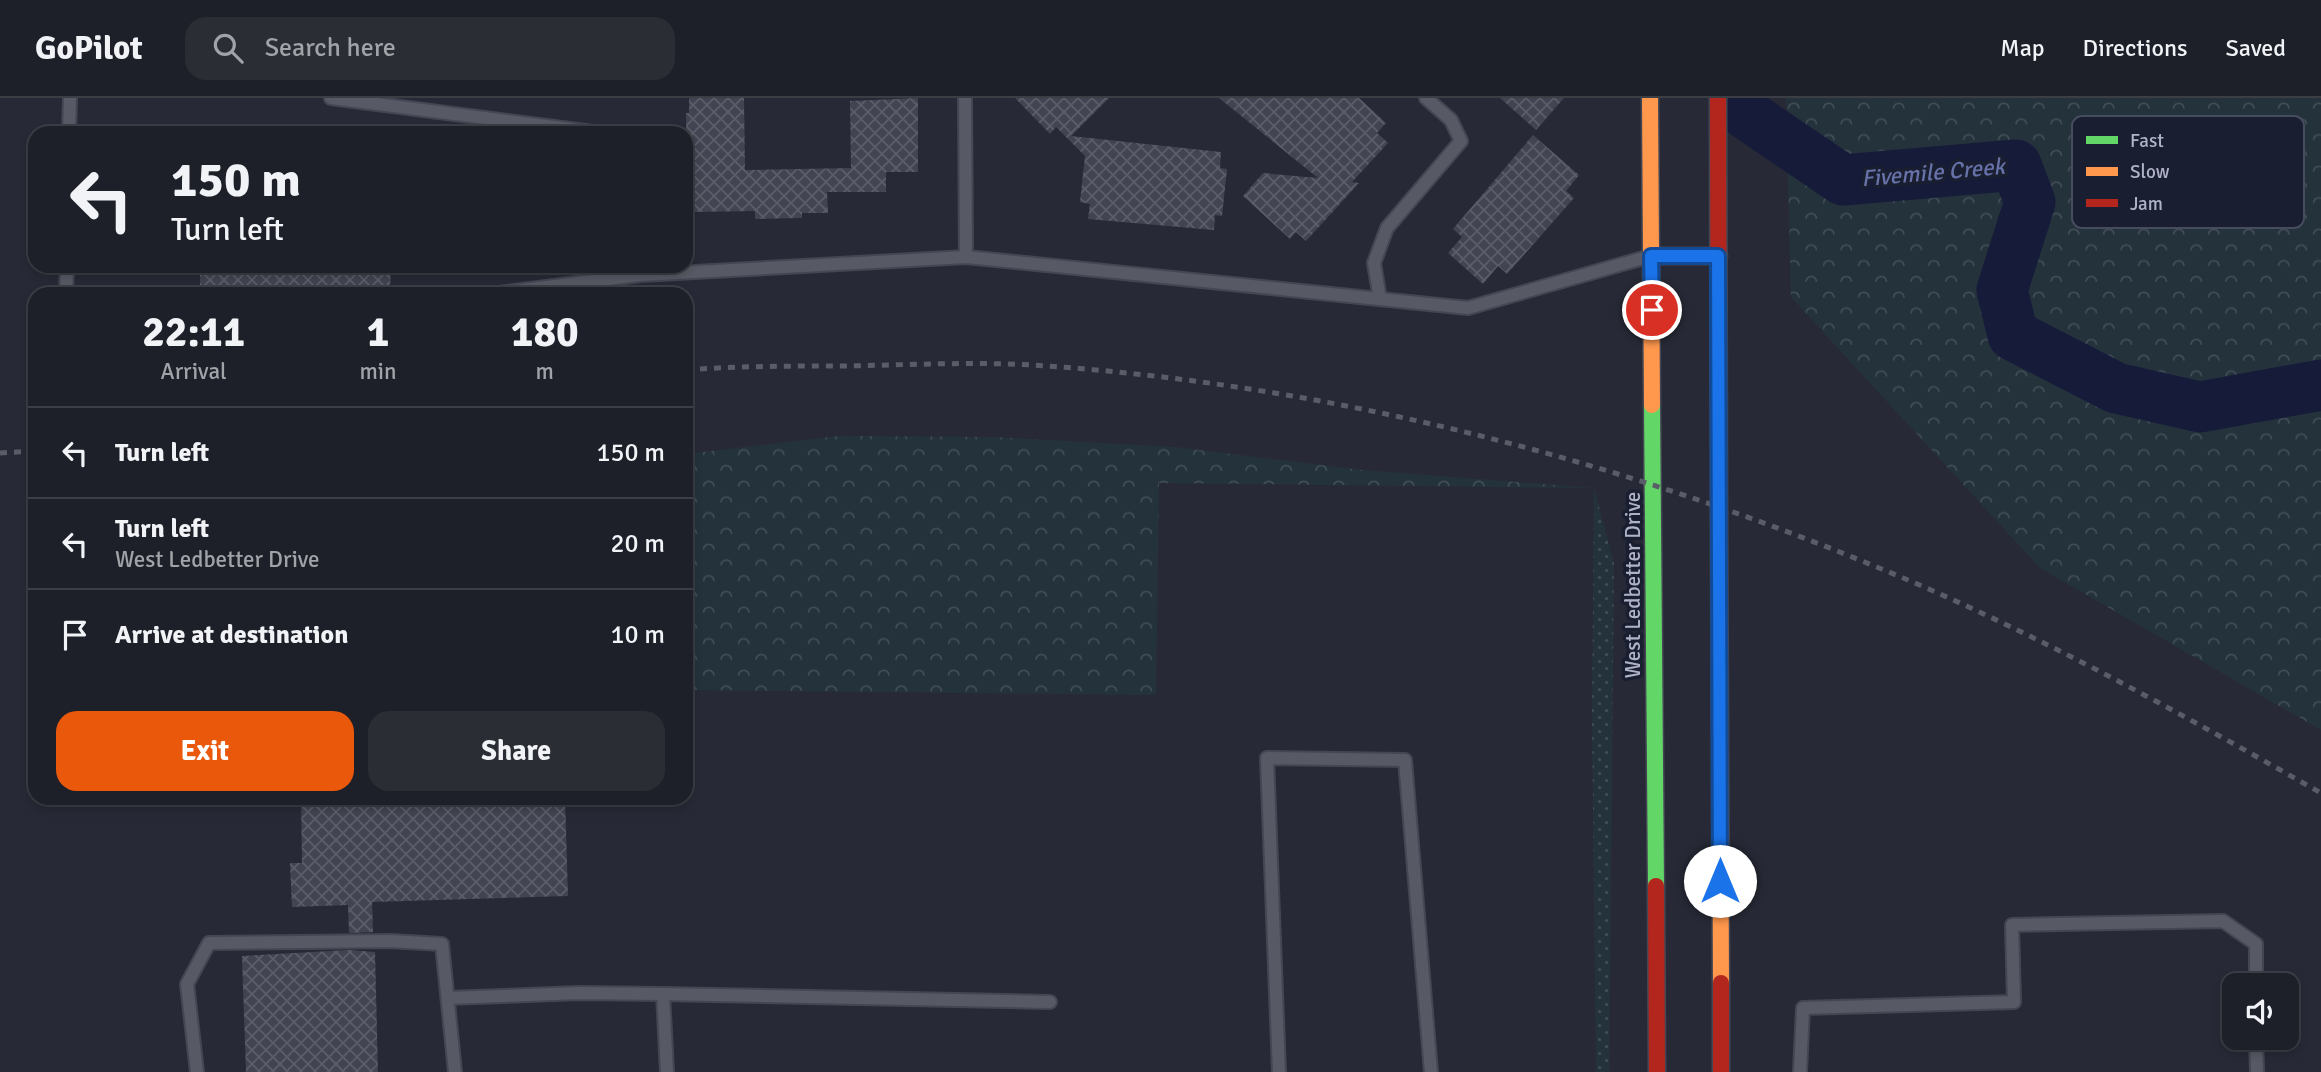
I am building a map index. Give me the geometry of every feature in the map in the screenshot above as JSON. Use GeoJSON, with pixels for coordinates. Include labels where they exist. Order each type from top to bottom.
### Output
{"type":"FeatureCollection","features":[{"type":"Feature","properties":{"kind":"main road","name":"West Ledbetter Drive"},"geometry":{"type":"LineString","coordinates":[[1650,98],[1657,1072]]}},
{"type":"Feature","properties":{"kind":"main road"},"geometry":{"type":"LineString","coordinates":[[1718,98],[1721,1072]]}},
{"type":"Feature","properties":{"kind":"main road"},"geometry":{"type":"LineString","coordinates":[[1651,256],[1718,256]]}},
{"type":"Feature","properties":{"kind":"lane"},"geometry":{"type":"LineString","coordinates":[[69,126],[70,98]]}},
{"type":"Feature","properties":{"kind":"lane"},"geometry":{"type":"LineString","coordinates":[[331,98],[547,126]]}},
{"type":"Feature","properties":{"kind":"lane"},"geometry":{"type":"LineString","coordinates":[[965,98],[966,257]]}},
{"type":"Feature","properties":{"kind":"lane"},"geometry":{"type":"LineString","coordinates":[[1380,299],[1374,264],[1387,228],[1461,141],[1451,120],[1426,98]]}},
{"type":"Feature","properties":{"kind":"lane"},"geometry":{"type":"LineString","coordinates":[[693,268],[966,257],[1468,308],[1651,256]]}},
{"type":"Feature","properties":{"kind":"lane"},"geometry":{"type":"LineString","coordinates":[[534,287],[621,273]]}},
{"type":"Feature","properties":{"kind":"lane"},"geometry":{"type":"LineString","coordinates":[[1279,1072],[1267,758],[1405,760],[1431,1072]]}},
{"type":"Feature","properties":{"kind":"lane"},"geometry":{"type":"LineString","coordinates":[[1800,1072],[1803,1008],[2014,1002],[2012,925],[2223,921],[2256,944],[2256,973]]}},
{"type":"Feature","properties":{"kind":"lane"},"geometry":{"type":"LineString","coordinates":[[197,1072],[187,984],[209,943],[390,941],[442,944],[455,1072]]}},
{"type":"Feature","properties":{"kind":"lane"},"geometry":{"type":"LineString","coordinates":[[448,999],[580,993],[1050,1002]]}},
{"type":"Feature","properties":{"kind":"lane"},"geometry":{"type":"LineString","coordinates":[[663,994],[667,1072]]}},
{"type":"Feature","properties":{"kind":"lane"},"geometry":{"type":"LineString","coordinates":[[2256,1050],[2257,1072]]}},
{"type":"Feature","properties":{"kind":"green space"},"geometry":{"type":"Polygon","coordinates":[[[1786,98],[2321,98],[2321,730],[2040,568],[1791,297],[1786,98]]]}},
{"type":"Feature","properties":{"kind":"green space"},"geometry":{"type":"Polygon","coordinates":[[[839,436],[993,437],[1175,447],[1362,470],[1594,488],[1159,483],[1156,695],[693,690],[693,453],[839,436]]]}},
{"type":"Feature","properties":{"kind":"green space"},"geometry":{"type":"Polygon","coordinates":[[[1594,488],[1614,563],[1609,1072],[1596,1072],[1592,718],[1594,488]]]}},
{"type":"Feature","properties":{"kind":"building"},"geometry":{"type":"Polygon","coordinates":[[[689,98],[744,98],[745,170],[851,168],[850,101],[918,98],[918,172],[886,172],[886,192],[827,192],[828,213],[802,213],[802,218],[755,219],[755,211],[693,212],[693,126],[686,126],[686,113],[689,113],[689,98]]]}},
{"type":"Feature","properties":{"kind":"building"},"geometry":{"type":"Polygon","coordinates":[[[1015,98],[1109,98],[1071,136],[1221,152],[1220,168],[1227,169],[1222,216],[1215,215],[1214,230],[1088,219],[1090,204],[1080,202],[1085,156],[1056,127],[1050,134],[1015,98]]]}},
{"type":"Feature","properties":{"kind":"building"},"geometry":{"type":"Polygon","coordinates":[[[1219,98],[1359,98],[1386,123],[1377,133],[1388,143],[1352,182],[1359,183],[1306,241],[1296,232],[1290,239],[1243,196],[1263,173],[1318,178],[1219,98]]]}},
{"type":"Feature","properties":{"kind":"building"},"geometry":{"type":"Polygon","coordinates":[[[1500,98],[1564,98],[1536,130],[1500,98]]]}},
{"type":"Feature","properties":{"kind":"building"},"geometry":{"type":"Polygon","coordinates":[[[1533,135],[1579,175],[1566,191],[1574,198],[1507,274],[1498,266],[1483,284],[1448,253],[1462,237],[1453,229],[1533,135]]]}},
{"type":"Feature","properties":{"kind":"building"},"geometry":{"type":"Polygon","coordinates":[[[200,273],[391,273],[390,287],[200,287],[200,273]]]}},
{"type":"Feature","properties":{"kind":"building"},"geometry":{"type":"Polygon","coordinates":[[[301,805],[565,805],[568,896],[372,902],[373,932],[349,933],[348,905],[292,907],[290,863],[302,863],[301,805]]]}},
{"type":"Feature","properties":{"kind":"building"},"geometry":{"type":"Polygon","coordinates":[[[349,950],[375,952],[378,1072],[246,1072],[242,956],[349,950]]]}},
{"type":"Feature","properties":{"kind":"waterway","name":"Fivemile Creek"},"geometry":{"type":"LineString","coordinates":[[1746,114],[1843,180],[2016,165],[2030,202],[2002,290],[2013,335],[2116,388],[2200,407],[2321,385]]}},
{"type":"Feature","properties":{"kind":"railway"},"geometry":{"type":"LineString","coordinates":[[693,370],[945,364],[1048,366],[1162,377],[1275,393],[1388,414],[1499,440],[1609,471],[1718,507],[1825,546],[1931,590],[2080,661],[2321,793]]}},
{"type":"Feature","properties":{"kind":"railway"},"geometry":{"type":"LineString","coordinates":[[0,453],[28,451]]}},
{"type":"Feature","properties":{"kind":"traffic: fast"},"geometry":{"type":"LineString","coordinates":[[1652,405],[1656,886]]}},
{"type":"Feature","properties":{"kind":"traffic: slow"},"geometry":{"type":"LineString","coordinates":[[1650,98],[1652,405]]}},
{"type":"Feature","properties":{"kind":"traffic: slow"},"geometry":{"type":"LineString","coordinates":[[1651,256],[1719,256]]}},
{"type":"Feature","properties":{"kind":"traffic: slow"},"geometry":{"type":"LineString","coordinates":[[1719,514],[1721,983]]}},
{"type":"Feature","properties":{"kind":"traffic: jam"},"geometry":{"type":"LineString","coordinates":[[1718,98],[1719,514]]}},
{"type":"Feature","properties":{"kind":"traffic: jam"},"geometry":{"type":"LineString","coordinates":[[1656,886],[1657,1072]]}},
{"type":"Feature","properties":{"kind":"traffic: jam"},"geometry":{"type":"LineString","coordinates":[[1721,983],[1721,1072]]}},
{"type":"Feature","properties":{"kind":"route"},"geometry":{"type":"LineString","coordinates":[[1652,310],[1651,256],[1718,256],[1720,881]]}}]}
